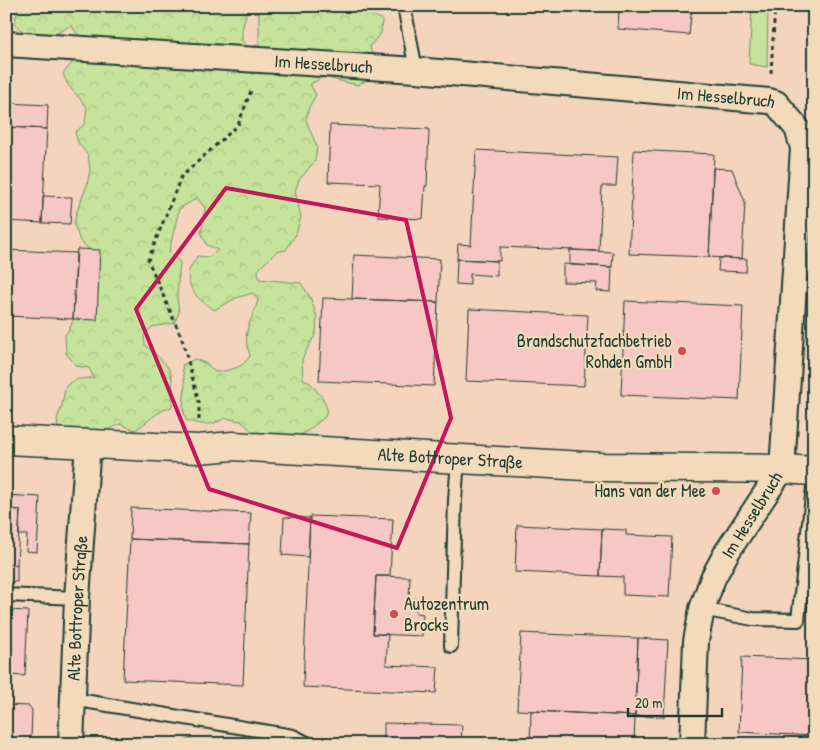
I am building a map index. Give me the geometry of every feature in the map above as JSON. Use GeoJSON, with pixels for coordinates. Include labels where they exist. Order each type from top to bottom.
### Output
{"type":"FeatureCollection","features":[{"type":"Feature","properties":{"kind":"street","name":"Im Hesselbruch"},"geometry":{"type":"LineString","coordinates":[[6,44],[416,70],[776,103],[797,128],[803,148],[782,469],[727,552],[713,578],[702,609],[696,641],[692,744]]}},
{"type":"Feature","properties":{"kind":"street","name":"Alte Bottroper Straße"},"geometry":{"type":"LineString","coordinates":[[6,440],[198,449],[232,446],[602,467],[814,471]]}},
{"type":"Feature","properties":{"kind":"street","name":"Alte Bottroper Straße"},"geometry":{"type":"LineString","coordinates":[[71,744],[77,598],[88,443]]}},
{"type":"Feature","properties":{"kind":"lane"},"geometry":{"type":"LineString","coordinates":[[404,6],[416,70]]}},
{"type":"Feature","properties":{"kind":"lane"},"geometry":{"type":"LineString","coordinates":[[452,646],[455,500],[458,459]]}},
{"type":"Feature","properties":{"kind":"lane"},"geometry":{"type":"LineString","coordinates":[[702,609],[752,619],[798,620],[814,478]]}},
{"type":"Feature","properties":{"kind":"lane"},"geometry":{"type":"LineString","coordinates":[[6,595],[77,598]]}},
{"type":"Feature","properties":{"kind":"lane"},"geometry":{"type":"LineString","coordinates":[[72,699],[293,736],[309,744]]}},
{"type":"Feature","properties":{"kind":"path"},"geometry":{"type":"LineString","coordinates":[[769,101],[775,6]]}},
{"type":"Feature","properties":{"kind":"path"},"geometry":{"type":"LineString","coordinates":[[198,449],[199,402],[182,339],[148,260],[181,177],[238,124],[261,61]]}},
{"type":"Feature","properties":{"kind":"highlighted area"},"geometry":{"type":"Polygon","coordinates":[[[226,188],[406,220],[451,418],[397,548],[209,489],[136,309],[226,188]]]}},
{"type":"Feature","properties":{"kind":"shaded area"},"geometry":{"type":"Polygon","coordinates":[[[6,6],[814,6],[814,744],[6,744],[6,6]]]}},
{"type":"Feature","properties":{"kind":"green space"},"geometry":{"type":"Polygon","coordinates":[[[19,6],[240,6],[246,14],[242,30],[242,41],[248,47],[259,45],[259,13],[261,6],[348,6],[360,13],[370,13],[382,20],[381,33],[370,46],[379,71],[370,79],[357,85],[324,77],[310,84],[316,95],[309,107],[306,120],[317,147],[315,161],[299,180],[295,191],[301,217],[296,234],[286,250],[276,252],[258,270],[259,279],[301,283],[310,297],[317,317],[316,333],[302,359],[303,379],[310,383],[323,398],[327,409],[325,417],[306,432],[295,438],[255,434],[241,421],[225,418],[215,423],[206,424],[186,420],[183,409],[185,385],[182,365],[195,359],[207,364],[215,372],[231,369],[243,364],[250,356],[246,339],[248,327],[258,300],[253,293],[236,298],[214,310],[199,299],[192,289],[188,277],[190,267],[197,256],[209,257],[218,250],[207,245],[201,233],[205,208],[197,198],[179,209],[169,252],[180,262],[177,296],[179,313],[174,323],[152,327],[144,335],[145,345],[170,371],[173,385],[172,407],[157,414],[135,430],[120,424],[96,435],[58,431],[57,419],[65,388],[69,383],[78,379],[94,378],[89,368],[76,366],[66,353],[65,335],[71,326],[92,268],[89,249],[80,241],[74,224],[90,170],[88,155],[78,143],[75,132],[85,124],[87,107],[68,85],[63,74],[78,55],[82,41],[71,25],[48,37],[41,38],[28,35],[14,23],[19,6]]]}},
{"type":"Feature","properties":{"kind":"green space"},"geometry":{"type":"Polygon","coordinates":[[[752,6],[768,6],[767,67],[749,64],[752,6]]]}},
{"type":"Feature","properties":{"kind":"building"},"geometry":{"type":"Polygon","coordinates":[[[619,6],[692,6],[689,35],[618,29],[619,6]]]}},
{"type":"Feature","properties":{"kind":"building"},"geometry":{"type":"Polygon","coordinates":[[[6,103],[48,105],[47,129],[6,127],[6,103]]]}},
{"type":"Feature","properties":{"kind":"building"},"geometry":{"type":"Polygon","coordinates":[[[330,125],[429,129],[427,186],[425,186],[423,219],[378,217],[380,184],[328,182],[330,125]]]}},
{"type":"Feature","properties":{"kind":"building"},"geometry":{"type":"Polygon","coordinates":[[[6,127],[47,129],[42,223],[6,221],[6,127]]]}},
{"type":"Feature","properties":{"kind":"building"},"geometry":{"type":"Polygon","coordinates":[[[476,150],[618,157],[616,186],[602,186],[599,251],[500,247],[500,261],[457,259],[458,244],[471,245],[476,150]]]}},
{"type":"Feature","properties":{"kind":"building"},"geometry":{"type":"Polygon","coordinates":[[[634,150],[714,154],[709,257],[629,254],[634,150]]]}},
{"type":"Feature","properties":{"kind":"building"},"geometry":{"type":"Polygon","coordinates":[[[713,168],[732,169],[745,202],[742,259],[709,257],[713,168]]]}},
{"type":"Feature","properties":{"kind":"building"},"geometry":{"type":"Polygon","coordinates":[[[43,196],[72,197],[70,224],[42,223],[43,196]]]}},
{"type":"Feature","properties":{"kind":"building"},"geometry":{"type":"Polygon","coordinates":[[[77,249],[100,250],[97,320],[73,319],[77,249]]]}},
{"type":"Feature","properties":{"kind":"building"},"geometry":{"type":"Polygon","coordinates":[[[6,250],[76,253],[73,319],[6,316],[6,250]]]}},
{"type":"Feature","properties":{"kind":"building"},"geometry":{"type":"Polygon","coordinates":[[[570,250],[613,252],[612,267],[570,265],[570,250]]]}},
{"type":"Feature","properties":{"kind":"building"},"geometry":{"type":"Polygon","coordinates":[[[354,255],[440,259],[438,302],[352,299],[354,255]]]}},
{"type":"Feature","properties":{"kind":"building"},"geometry":{"type":"Polygon","coordinates":[[[719,258],[747,259],[746,272],[718,271],[719,258]]]}},
{"type":"Feature","properties":{"kind":"building"},"geometry":{"type":"Polygon","coordinates":[[[457,259],[497,261],[497,276],[470,274],[470,285],[456,284],[457,259]]]}},
{"type":"Feature","properties":{"kind":"building"},"geometry":{"type":"Polygon","coordinates":[[[563,264],[612,267],[611,292],[596,291],[597,283],[563,282],[563,264]]]}},
{"type":"Feature","properties":{"kind":"building"},"geometry":{"type":"Polygon","coordinates":[[[323,298],[438,302],[434,386],[319,381],[323,298]]]}},
{"type":"Feature","properties":{"kind":"building","name":"Brandschutzfachbetrieb Rohden GmbH"},"geometry":{"type":"Polygon","coordinates":[[[625,301],[743,306],[739,400],[621,395],[625,301]]]}},
{"type":"Feature","properties":{"kind":"building"},"geometry":{"type":"Polygon","coordinates":[[[469,309],[588,315],[584,386],[466,381],[469,309]]]}},
{"type":"Feature","properties":{"kind":"building"},"geometry":{"type":"Polygon","coordinates":[[[6,495],[40,497],[37,552],[26,551],[27,535],[19,535],[20,510],[6,509],[6,495]]]}},
{"type":"Feature","properties":{"kind":"building"},"geometry":{"type":"Polygon","coordinates":[[[131,508],[251,513],[249,544],[130,539],[131,508]]]}},
{"type":"Feature","properties":{"kind":"building"},"geometry":{"type":"Polygon","coordinates":[[[6,509],[20,510],[17,565],[6,564],[6,509]]]}},
{"type":"Feature","properties":{"kind":"building"},"geometry":{"type":"Polygon","coordinates":[[[310,516],[393,519],[390,576],[376,576],[373,634],[388,634],[386,665],[438,667],[436,693],[303,687],[310,516]]]}},
{"type":"Feature","properties":{"kind":"building"},"geometry":{"type":"Polygon","coordinates":[[[284,517],[310,518],[308,557],[282,555],[284,517]]]}},
{"type":"Feature","properties":{"kind":"building"},"geometry":{"type":"Polygon","coordinates":[[[517,525],[602,529],[600,576],[515,572],[517,525]]]}},
{"type":"Feature","properties":{"kind":"building"},"geometry":{"type":"Polygon","coordinates":[[[602,529],[626,530],[626,535],[672,537],[669,597],[623,595],[623,577],[600,576],[602,529]]]}},
{"type":"Feature","properties":{"kind":"building"},"geometry":{"type":"Polygon","coordinates":[[[130,539],[249,544],[243,685],[123,680],[130,539]]]}},
{"type":"Feature","properties":{"kind":"building"},"geometry":{"type":"Polygon","coordinates":[[[6,564],[17,565],[17,582],[6,582],[6,564]]]}},
{"type":"Feature","properties":{"kind":"building"},"geometry":{"type":"Polygon","coordinates":[[[376,576],[410,577],[409,599],[416,599],[416,613],[423,614],[422,636],[373,634],[376,576]]]}},
{"type":"Feature","properties":{"kind":"building"},"geometry":{"type":"Polygon","coordinates":[[[6,610],[28,611],[25,676],[6,675],[6,610]]]}},
{"type":"Feature","properties":{"kind":"building"},"geometry":{"type":"Polygon","coordinates":[[[521,633],[638,638],[635,716],[517,710],[521,633]]]}},
{"type":"Feature","properties":{"kind":"building"},"geometry":{"type":"Polygon","coordinates":[[[638,638],[668,640],[664,717],[635,716],[638,638]]]}},
{"type":"Feature","properties":{"kind":"building"},"geometry":{"type":"Polygon","coordinates":[[[742,657],[814,660],[814,736],[739,732],[742,657]]]}},
{"type":"Feature","properties":{"kind":"building"},"geometry":{"type":"Polygon","coordinates":[[[6,705],[29,706],[32,710],[31,741],[33,744],[6,744],[6,705]]]}},
{"type":"Feature","properties":{"kind":"building"},"geometry":{"type":"Polygon","coordinates":[[[531,711],[635,716],[634,744],[530,744],[531,711]]]}},
{"type":"Feature","properties":{"kind":"building"},"geometry":{"type":"Polygon","coordinates":[[[384,723],[462,725],[461,744],[384,744],[384,723]]]}},
{"type":"Feature","properties":{"kind":"building"},"geometry":{"type":"Polygon","coordinates":[[[191,738],[194,744],[175,744],[191,738]]]}},
{"type":"Feature","properties":{"kind":"place","name":"Brandschutzfachbetrieb Rohden GmbH"},"geometry":{"type":"Point","coordinates":[682,351]}},
{"type":"Feature","properties":{"kind":"place","name":"Hans van der Mee"},"geometry":{"type":"Point","coordinates":[716,491]}},
{"type":"Feature","properties":{"kind":"place","name":"Autozentrum Brocks"},"geometry":{"type":"Point","coordinates":[394,614]}}]}
